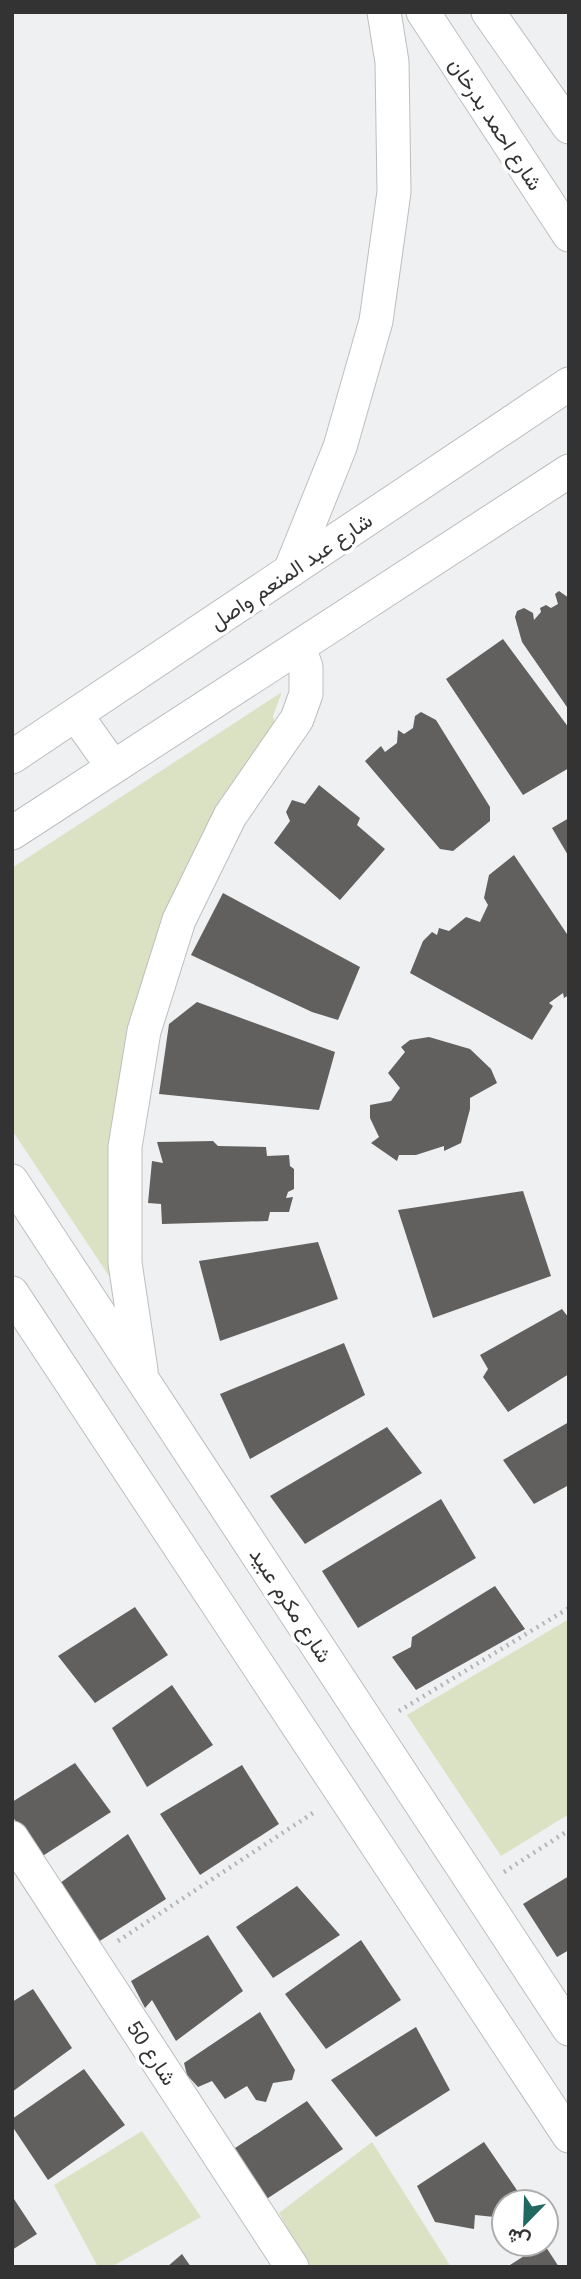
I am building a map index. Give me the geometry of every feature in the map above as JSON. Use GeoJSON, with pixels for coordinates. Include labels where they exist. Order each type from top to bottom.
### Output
{"type":"FeatureCollection","features":[{"type":"Feature","properties":{"kind":"street"},"geometry":{"type":"LineString","coordinates":[[290,571],[340,447],[376,321],[394,192],[392,62],[384,12]]}},
{"type":"Feature","properties":{"kind":"street","name":"شارع احمد بدرخان"},"geometry":{"type":"LineString","coordinates":[[423,12],[569,235]]}},
{"type":"Feature","properties":{"kind":"street"},"geometry":{"type":"LineString","coordinates":[[489,12],[569,127]]}},
{"type":"Feature","properties":{"kind":"street","name":"شارع عبد المنعم واصل"},"geometry":{"type":"LineString","coordinates":[[12,757],[569,384]]}},
{"type":"Feature","properties":{"kind":"street"},"geometry":{"type":"LineString","coordinates":[[12,833],[569,471]]}},
{"type":"Feature","properties":{"kind":"street"},"geometry":{"type":"LineString","coordinates":[[142,1379],[125,1264],[125,1147],[144,1031],[184,908],[230,816],[297,719],[306,694],[306,667],[299,647]]}},
{"type":"Feature","properties":{"kind":"street"},"geometry":{"type":"LineString","coordinates":[[76,715],[113,767]]}},
{"type":"Feature","properties":{"kind":"street","name":"شارع مكرم عبيد"},"geometry":{"type":"LineString","coordinates":[[12,1181],[569,2029]]}},
{"type":"Feature","properties":{"kind":"street"},"geometry":{"type":"LineString","coordinates":[[12,1293],[569,2136]]}},
{"type":"Feature","properties":{"kind":"street","name":"شارع 50"},"geometry":{"type":"LineString","coordinates":[[12,1838],[292,2267]]}},
{"type":"Feature","properties":{"kind":"path"},"geometry":{"type":"LineString","coordinates":[[371,1727],[569,1608]]}},
{"type":"Feature","properties":{"kind":"path"},"geometry":{"type":"LineString","coordinates":[[91,1959],[343,1794]]}},
{"type":"Feature","properties":{"kind":"path"},"geometry":{"type":"LineString","coordinates":[[477,1889],[569,1830]]}},
{"type":"Feature","properties":{"kind":"green space"},"geometry":{"type":"Polygon","coordinates":[[[282,692],[273,716],[278,736],[152,955],[121,1294],[12,1130],[12,868],[282,692]]]}},
{"type":"Feature","properties":{"kind":"green space"},"geometry":{"type":"Polygon","coordinates":[[[569,1619],[569,1814],[501,1856],[407,1715],[569,1619]]]}},
{"type":"Feature","properties":{"kind":"green space"},"geometry":{"type":"Polygon","coordinates":[[[142,2131],[201,2217],[111,2267],[98,2267],[54,2185],[142,2131]]]}},
{"type":"Feature","properties":{"kind":"green space"},"geometry":{"type":"Polygon","coordinates":[[[372,2142],[451,2267],[309,2267],[279,2213],[372,2142]]]}},
{"type":"Feature","properties":{"kind":"building"},"geometry":{"type":"Polygon","coordinates":[[[559,591],[569,598],[569,710],[522,642],[515,617],[517,611],[524,608],[533,613],[534,620],[541,612],[540,608],[546,605],[551,608],[558,604],[555,594],[559,591]]]}},
{"type":"Feature","properties":{"kind":"building"},"geometry":{"type":"Polygon","coordinates":[[[503,639],[569,728],[569,768],[523,795],[446,679],[503,639]]]}},
{"type":"Feature","properties":{"kind":"building"},"geometry":{"type":"Polygon","coordinates":[[[421,712],[436,720],[490,807],[490,821],[453,851],[440,849],[365,761],[381,746],[385,752],[397,743],[398,730],[404,734],[413,728],[415,716],[421,712]]]}},
{"type":"Feature","properties":{"kind":"building"},"geometry":{"type":"Polygon","coordinates":[[[319,785],[360,818],[357,825],[385,849],[340,900],[274,843],[290,821],[286,812],[292,800],[305,804],[319,785]]]}},
{"type":"Feature","properties":{"kind":"building"},"geometry":{"type":"Polygon","coordinates":[[[569,818],[569,857],[552,828],[569,818]]]}},
{"type":"Feature","properties":{"kind":"building"},"geometry":{"type":"Polygon","coordinates":[[[514,855],[569,937],[569,995],[564,998],[563,993],[549,1003],[553,1006],[532,1040],[410,973],[423,941],[432,932],[437,935],[439,928],[449,931],[466,917],[480,922],[488,905],[484,898],[489,875],[514,855]]]}},
{"type":"Feature","properties":{"kind":"building"},"geometry":{"type":"Polygon","coordinates":[[[223,893],[360,967],[338,1020],[312,1012],[191,955],[223,893]]]}},
{"type":"Feature","properties":{"kind":"building"},"geometry":{"type":"Polygon","coordinates":[[[197,1002],[335,1052],[319,1110],[159,1094],[169,1024],[197,1002]]]}},
{"type":"Feature","properties":{"kind":"building"},"geometry":{"type":"Polygon","coordinates":[[[429,1037],[470,1049],[491,1069],[497,1083],[470,1098],[470,1109],[461,1143],[444,1151],[444,1146],[416,1155],[399,1155],[397,1161],[371,1143],[379,1137],[370,1118],[370,1105],[391,1101],[400,1088],[388,1073],[405,1052],[401,1047],[410,1040],[429,1037]]]}},
{"type":"Feature","properties":{"kind":"building"},"geometry":{"type":"Polygon","coordinates":[[[213,1141],[218,1146],[266,1147],[267,1156],[289,1155],[290,1166],[294,1169],[294,1189],[288,1192],[286,1198],[293,1197],[289,1212],[270,1212],[268,1221],[162,1224],[161,1204],[148,1203],[152,1161],[163,1163],[157,1142],[213,1141]]]}},
{"type":"Feature","properties":{"kind":"building"},"geometry":{"type":"Polygon","coordinates":[[[523,1191],[551,1276],[433,1318],[398,1210],[523,1191]]]}},
{"type":"Feature","properties":{"kind":"building"},"geometry":{"type":"Polygon","coordinates":[[[318,1242],[338,1299],[220,1341],[199,1261],[318,1242]]]}},
{"type":"Feature","properties":{"kind":"building"},"geometry":{"type":"Polygon","coordinates":[[[562,1309],[569,1318],[569,1374],[508,1412],[483,1377],[488,1369],[480,1355],[562,1309]]]}},
{"type":"Feature","properties":{"kind":"building"},"geometry":{"type":"Polygon","coordinates":[[[344,1343],[365,1395],[250,1459],[220,1394],[344,1343]]]}},
{"type":"Feature","properties":{"kind":"building"},"geometry":{"type":"Polygon","coordinates":[[[569,1422],[569,1485],[534,1504],[503,1460],[569,1422]]]}},
{"type":"Feature","properties":{"kind":"building"},"geometry":{"type":"Polygon","coordinates":[[[387,1427],[422,1473],[305,1544],[270,1496],[387,1427]]]}},
{"type":"Feature","properties":{"kind":"building"},"geometry":{"type":"Polygon","coordinates":[[[441,1499],[476,1558],[358,1628],[322,1571],[441,1499]]]}},
{"type":"Feature","properties":{"kind":"building"},"geometry":{"type":"Polygon","coordinates":[[[495,1586],[525,1629],[416,1690],[392,1657],[411,1647],[412,1637],[495,1586]]]}},
{"type":"Feature","properties":{"kind":"building"},"geometry":{"type":"Polygon","coordinates":[[[135,1607],[168,1655],[95,1703],[58,1656],[135,1607]]]}},
{"type":"Feature","properties":{"kind":"building"},"geometry":{"type":"Polygon","coordinates":[[[172,1685],[213,1745],[147,1787],[112,1728],[172,1685]]]}},
{"type":"Feature","properties":{"kind":"building"},"geometry":{"type":"Polygon","coordinates":[[[75,1763],[111,1812],[41,1857],[12,1816],[12,1802],[75,1763]]]}},
{"type":"Feature","properties":{"kind":"building"},"geometry":{"type":"Polygon","coordinates":[[[242,1765],[279,1824],[200,1875],[160,1814],[242,1765]]]}},
{"type":"Feature","properties":{"kind":"building"},"geometry":{"type":"Polygon","coordinates":[[[128,1834],[166,1899],[95,1944],[60,1883],[128,1834]]]}},
{"type":"Feature","properties":{"kind":"building"},"geometry":{"type":"Polygon","coordinates":[[[569,1876],[569,1950],[557,1957],[523,1904],[569,1876]]]}},
{"type":"Feature","properties":{"kind":"building"},"geometry":{"type":"Polygon","coordinates":[[[297,1886],[340,1935],[273,1978],[236,1927],[297,1886]]]}},
{"type":"Feature","properties":{"kind":"building"},"geometry":{"type":"Polygon","coordinates":[[[208,1935],[243,1991],[176,2041],[152,2000],[145,2008],[131,1981],[208,1935]]]}},
{"type":"Feature","properties":{"kind":"building"},"geometry":{"type":"Polygon","coordinates":[[[361,1940],[401,2000],[326,2049],[285,1994],[361,1940]]]}},
{"type":"Feature","properties":{"kind":"building"},"geometry":{"type":"Polygon","coordinates":[[[33,1989],[72,2048],[12,2092],[12,2002],[33,1989]]]}},
{"type":"Feature","properties":{"kind":"building"},"geometry":{"type":"Polygon","coordinates":[[[260,2012],[295,2070],[292,2080],[273,2083],[266,2102],[256,2100],[247,2086],[225,2099],[212,2081],[198,2087],[187,2075],[184,2063],[260,2012]]]}},
{"type":"Feature","properties":{"kind":"building"},"geometry":{"type":"Polygon","coordinates":[[[416,2027],[450,2090],[376,2137],[331,2080],[416,2027]]]}},
{"type":"Feature","properties":{"kind":"building"},"geometry":{"type":"Polygon","coordinates":[[[84,2069],[125,2125],[48,2180],[12,2126],[12,2119],[84,2069]]]}},
{"type":"Feature","properties":{"kind":"building"},"geometry":{"type":"Polygon","coordinates":[[[307,2101],[343,2149],[265,2200],[229,2152],[307,2101]]]}},
{"type":"Feature","properties":{"kind":"building"},"geometry":{"type":"Polygon","coordinates":[[[484,2142],[515,2188],[490,2188],[490,2217],[475,2215],[474,2229],[435,2222],[417,2186],[484,2142]]]}},
{"type":"Feature","properties":{"kind":"building"},"geometry":{"type":"Polygon","coordinates":[[[12,2196],[37,2234],[12,2250],[12,2196]]]}},
{"type":"Feature","properties":{"kind":"building"},"geometry":{"type":"Polygon","coordinates":[[[182,2254],[191,2267],[167,2267],[182,2254]]]}},
{"type":"Feature","properties":{"kind":"building"},"geometry":{"type":"Polygon","coordinates":[[[521,2258],[553,2258],[559,2267],[507,2267],[521,2258]]]}}]}
